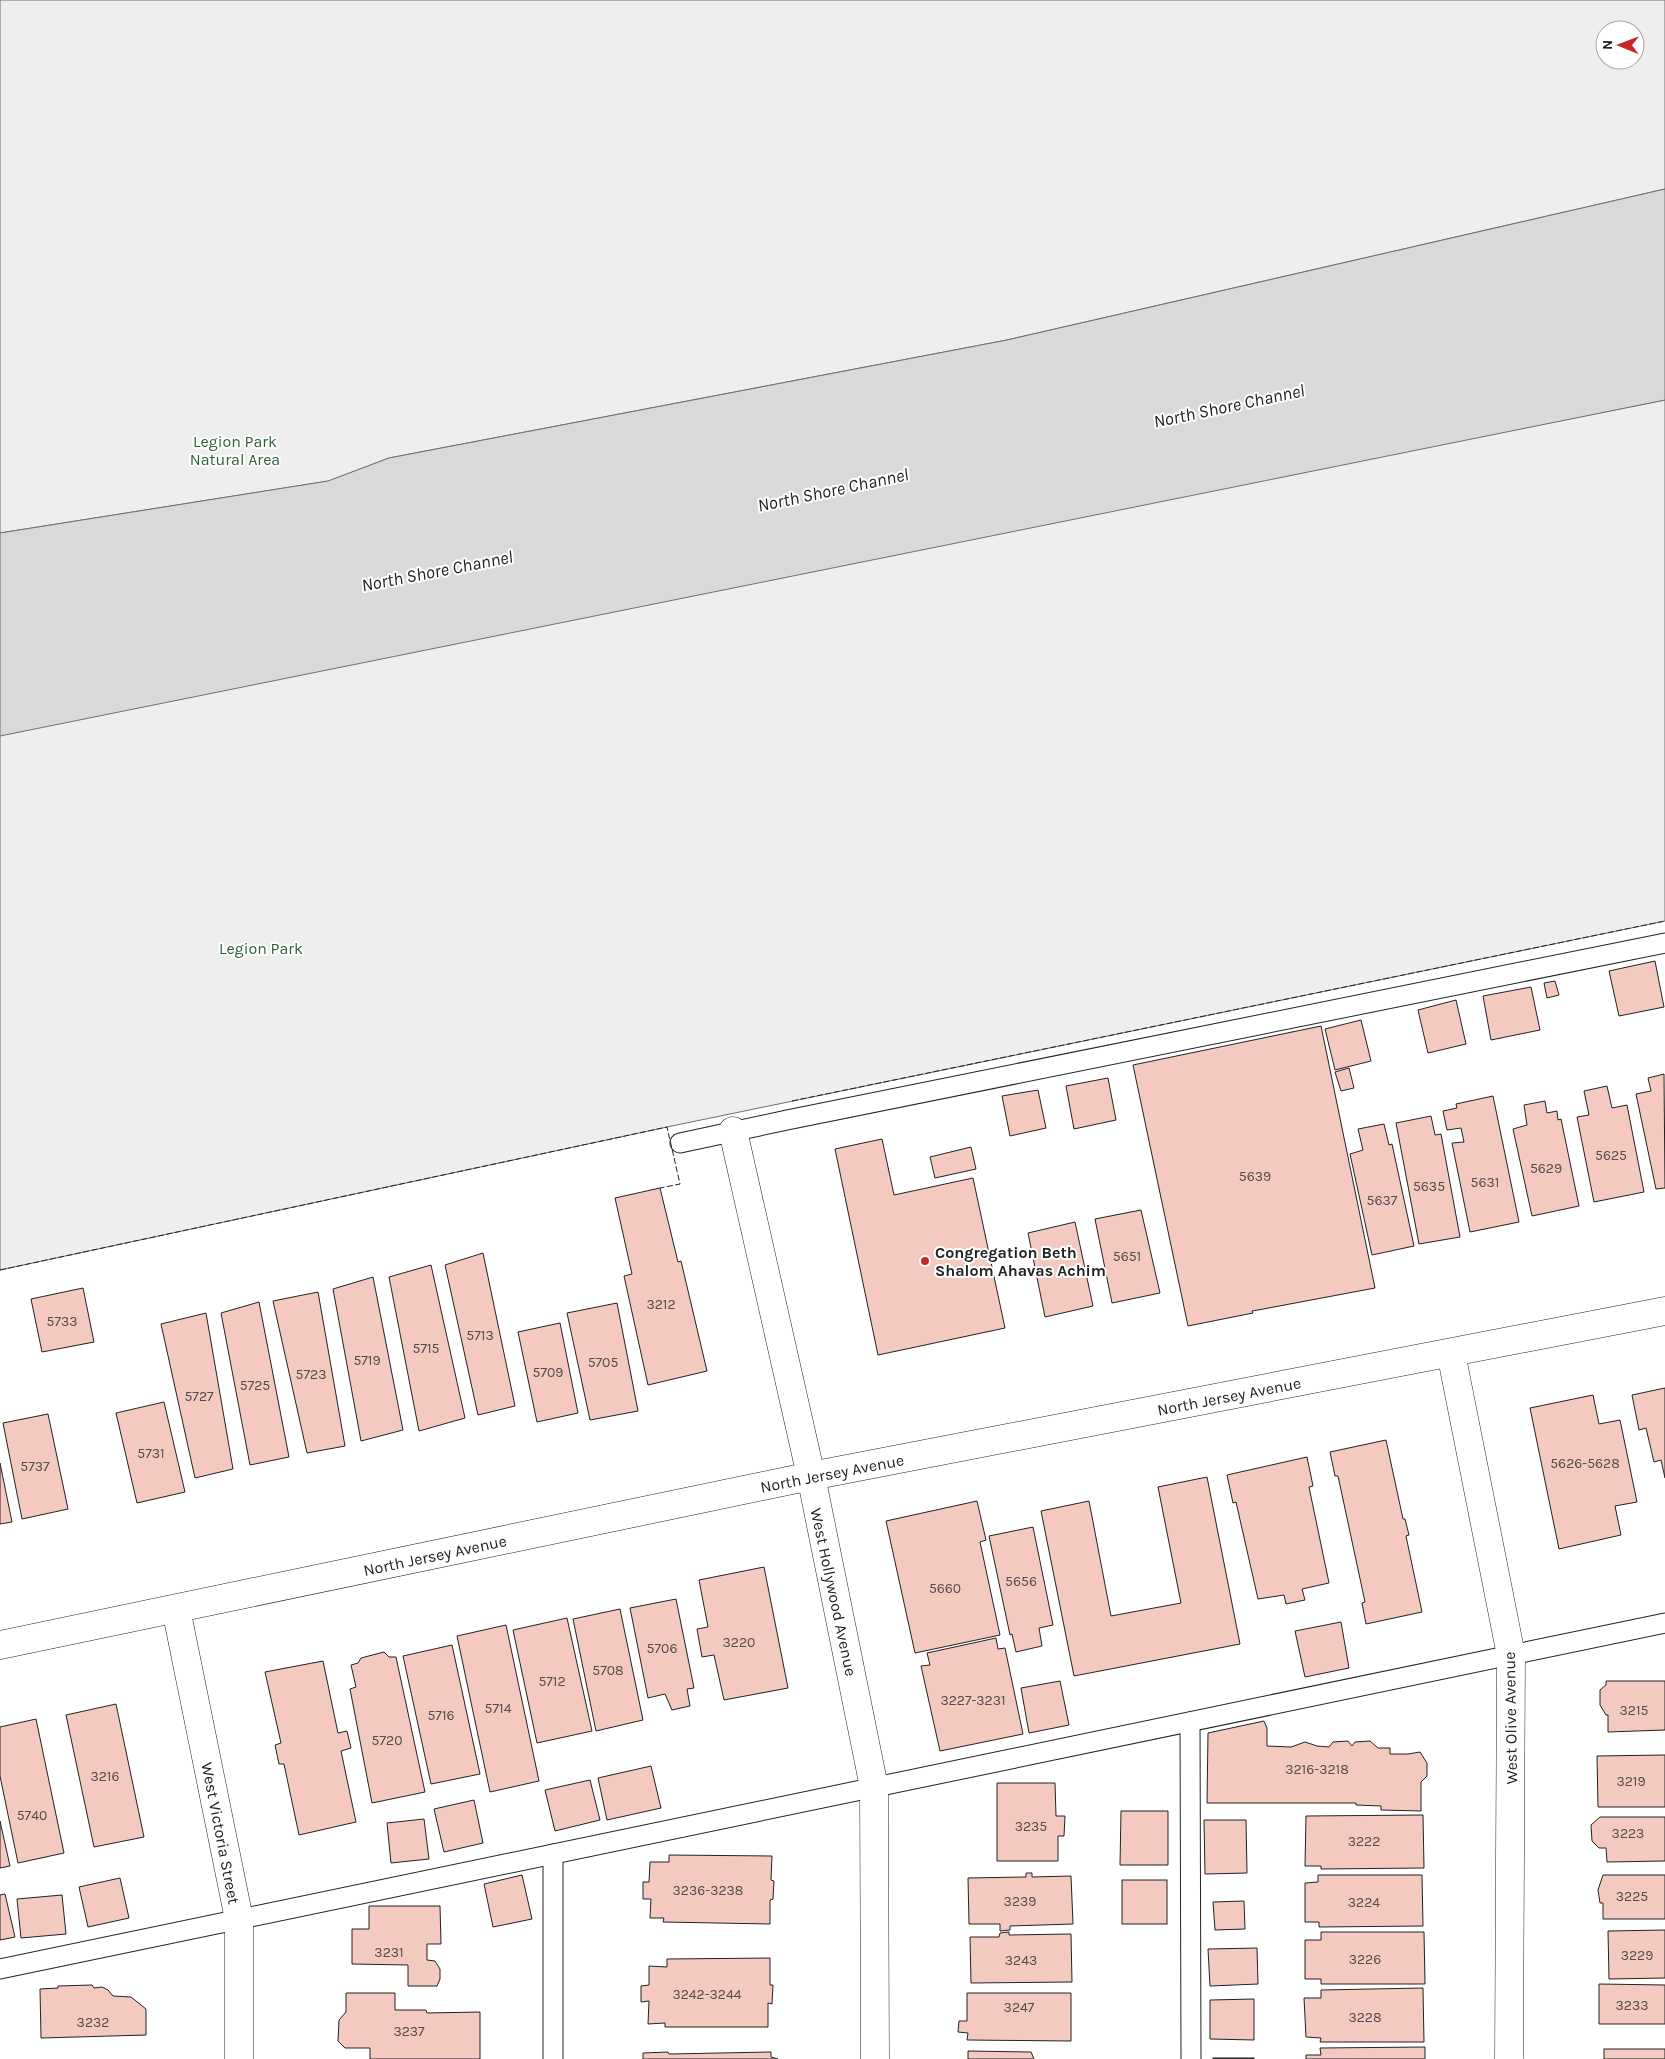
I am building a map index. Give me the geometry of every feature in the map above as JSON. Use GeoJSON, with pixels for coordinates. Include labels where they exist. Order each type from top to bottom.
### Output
{"type":"FeatureCollection","features":[{"type":"Feature","properties":{"kind":"street","name":"West Hollywood Avenue"},"geometry":{"type":"LineString","coordinates":[[733,1131],[811,1476],[874,1788],[875,2059]]}},
{"type":"Feature","properties":{"kind":"street","name":"North Jersey Avenue"},"geometry":{"type":"LineString","coordinates":[[0,1645],[811,1476],[1665,1311]]}},
{"type":"Feature","properties":{"kind":"street","name":"West Olive Avenue"},"geometry":{"type":"LineString","coordinates":[[1451,1353],[1511,1654],[1509,2059]]}},
{"type":"Feature","properties":{"kind":"street","name":"West Victoria Street"},"geometry":{"type":"LineString","coordinates":[[176,1609],[239,1919],[239,2059]]}},
{"type":"Feature","properties":{"kind":"lane"},"geometry":{"type":"LineString","coordinates":[[680,1143],[1665,943]]}},
{"type":"Feature","properties":{"kind":"lane"},"geometry":{"type":"LineString","coordinates":[[0,1969],[1665,1623]]}},
{"type":"Feature","properties":{"kind":"lane"},"geometry":{"type":"LineString","coordinates":[[1190,1722],[1191,2059]]}},
{"type":"Feature","properties":{"kind":"lane"},"geometry":{"type":"LineString","coordinates":[[553,1854],[553,2059]]}},
{"type":"Feature","properties":{"kind":"green space","name":"Legion Park Natural Area"},"geometry":{"type":"Polygon","coordinates":[[[0,0],[1665,0],[1665,189],[1007,340],[389,458],[329,481],[0,533],[0,0]]]}},
{"type":"Feature","properties":{"kind":"green space","name":"Legion Park"},"geometry":{"type":"Polygon","coordinates":[[[1665,400],[1665,921],[667,1127],[0,1270],[0,729],[1665,400]]]}},
{"type":"Feature","properties":{"kind":"water","name":"North Shore Channel"},"geometry":{"type":"Polygon","coordinates":[[[1665,189],[1665,400],[0,736],[0,533],[328,481],[389,458],[1007,340],[1665,189]]]}},
{"type":"Feature","properties":{"kind":"building"},"geometry":{"type":"Polygon","coordinates":[[[1655,961],[1664,1007],[1619,1016],[1609,971],[1655,961]]]}},
{"type":"Feature","properties":{"kind":"building"},"geometry":{"type":"Polygon","coordinates":[[[1555,981],[1559,995],[1547,998],[1544,983],[1555,981]]]}},
{"type":"Feature","properties":{"kind":"building"},"geometry":{"type":"Polygon","coordinates":[[[1531,987],[1540,1030],[1491,1040],[1483,996],[1531,987]]]}},
{"type":"Feature","properties":{"kind":"building"},"geometry":{"type":"Polygon","coordinates":[[[1456,1000],[1466,1044],[1428,1053],[1418,1010],[1456,1000]]]}},
{"type":"Feature","properties":{"kind":"building"},"geometry":{"type":"Polygon","coordinates":[[[1361,1020],[1371,1061],[1335,1070],[1325,1029],[1361,1020]]]}},
{"type":"Feature","properties":{"kind":"building"},"geometry":{"type":"Polygon","coordinates":[[[1321,1026],[1375,1288],[1252,1311],[1253,1313],[1188,1326],[1133,1065],[1321,1026]]]}},
{"type":"Feature","properties":{"kind":"building"},"geometry":{"type":"Polygon","coordinates":[[[1349,1068],[1354,1088],[1341,1091],[1335,1072],[1349,1068]]]}},
{"type":"Feature","properties":{"kind":"building"},"geometry":{"type":"Polygon","coordinates":[[[1664,1074],[1665,1188],[1656,1189],[1636,1094],[1651,1091],[1648,1078],[1664,1074]]]}},
{"type":"Feature","properties":{"kind":"building"},"geometry":{"type":"Polygon","coordinates":[[[1108,1078],[1116,1120],[1074,1129],[1066,1086],[1108,1078]]]}},
{"type":"Feature","properties":{"kind":"building"},"geometry":{"type":"Polygon","coordinates":[[[1607,1086],[1612,1108],[1627,1105],[1644,1192],[1594,1202],[1577,1117],[1589,1115],[1584,1091],[1607,1086]]]}},
{"type":"Feature","properties":{"kind":"building"},"geometry":{"type":"Polygon","coordinates":[[[1038,1090],[1046,1128],[1010,1136],[1002,1096],[1038,1090]]]}},
{"type":"Feature","properties":{"kind":"building"},"geometry":{"type":"Polygon","coordinates":[[[1493,1096],[1519,1222],[1470,1232],[1452,1143],[1464,1142],[1461,1128],[1447,1130],[1443,1111],[1457,1108],[1456,1104],[1493,1096]]]}},
{"type":"Feature","properties":{"kind":"building"},"geometry":{"type":"Polygon","coordinates":[[[1545,1101],[1547,1113],[1557,1111],[1558,1120],[1561,1119],[1579,1206],[1532,1216],[1513,1129],[1527,1125],[1524,1105],[1545,1101]]]}},
{"type":"Feature","properties":{"kind":"building"},"geometry":{"type":"Polygon","coordinates":[[[1431,1116],[1435,1135],[1441,1134],[1460,1237],[1419,1244],[1396,1123],[1431,1116]]]}},
{"type":"Feature","properties":{"kind":"building"},"geometry":{"type":"Polygon","coordinates":[[[1384,1124],[1389,1145],[1392,1144],[1414,1246],[1372,1255],[1350,1154],[1363,1150],[1358,1129],[1384,1124]]]}},
{"type":"Feature","properties":{"kind":"building","name":"Congregation Beth Shalom Ahavas Achim"},"geometry":{"type":"Polygon","coordinates":[[[882,1139],[894,1195],[973,1178],[1005,1328],[878,1355],[835,1149],[882,1139]]]}},
{"type":"Feature","properties":{"kind":"building"},"geometry":{"type":"Polygon","coordinates":[[[971,1147],[976,1169],[935,1178],[930,1157],[971,1147]]]}},
{"type":"Feature","properties":{"kind":"building"},"geometry":{"type":"Polygon","coordinates":[[[660,1188],[678,1262],[681,1261],[707,1371],[648,1385],[624,1276],[632,1274],[615,1198],[660,1188]]]}},
{"type":"Feature","properties":{"kind":"building"},"geometry":{"type":"Polygon","coordinates":[[[1141,1210],[1160,1293],[1112,1303],[1095,1219],[1141,1210]]]}},
{"type":"Feature","properties":{"kind":"building"},"geometry":{"type":"Polygon","coordinates":[[[1075,1222],[1093,1306],[1045,1317],[1028,1233],[1075,1222]]]}},
{"type":"Feature","properties":{"kind":"building"},"geometry":{"type":"Polygon","coordinates":[[[483,1253],[515,1406],[478,1415],[445,1265],[483,1253]]]}},
{"type":"Feature","properties":{"kind":"building"},"geometry":{"type":"Polygon","coordinates":[[[431,1265],[465,1418],[419,1431],[389,1277],[431,1265]]]}},
{"type":"Feature","properties":{"kind":"building"},"geometry":{"type":"Polygon","coordinates":[[[373,1277],[403,1430],[361,1441],[333,1289],[373,1277]]]}},
{"type":"Feature","properties":{"kind":"building"},"geometry":{"type":"Polygon","coordinates":[[[83,1288],[94,1342],[42,1352],[31,1299],[83,1288]]]}},
{"type":"Feature","properties":{"kind":"building"},"geometry":{"type":"Polygon","coordinates":[[[318,1292],[345,1446],[307,1453],[273,1301],[318,1292]]]}},
{"type":"Feature","properties":{"kind":"building"},"geometry":{"type":"Polygon","coordinates":[[[259,1302],[289,1457],[250,1465],[221,1313],[259,1302]]]}},
{"type":"Feature","properties":{"kind":"building"},"geometry":{"type":"Polygon","coordinates":[[[617,1303],[638,1411],[590,1420],[567,1313],[617,1303]]]}},
{"type":"Feature","properties":{"kind":"building"},"geometry":{"type":"Polygon","coordinates":[[[206,1313],[233,1469],[195,1478],[161,1324],[206,1313]]]}},
{"type":"Feature","properties":{"kind":"building"},"geometry":{"type":"Polygon","coordinates":[[[560,1323],[578,1413],[537,1422],[518,1332],[560,1323]]]}},
{"type":"Feature","properties":{"kind":"building"},"geometry":{"type":"Polygon","coordinates":[[[1665,1388],[1665,1478],[1661,1460],[1654,1462],[1646,1428],[1639,1430],[1632,1395],[1665,1388]]]}},
{"type":"Feature","properties":{"kind":"building"},"geometry":{"type":"Polygon","coordinates":[[[1593,1395],[1599,1424],[1620,1420],[1637,1502],[1615,1506],[1621,1535],[1559,1549],[1530,1408],[1593,1395]]]}},
{"type":"Feature","properties":{"kind":"building"},"geometry":{"type":"Polygon","coordinates":[[[164,1402],[185,1492],[137,1503],[116,1413],[164,1402]]]}},
{"type":"Feature","properties":{"kind":"building"},"geometry":{"type":"Polygon","coordinates":[[[48,1414],[68,1509],[22,1519],[3,1423],[48,1414]]]}},
{"type":"Feature","properties":{"kind":"building"},"geometry":{"type":"Polygon","coordinates":[[[1386,1440],[1403,1519],[1405,1519],[1409,1535],[1406,1536],[1422,1612],[1366,1624],[1362,1603],[1365,1602],[1338,1476],[1335,1476],[1330,1452],[1386,1440]]]}},
{"type":"Feature","properties":{"kind":"building"},"geometry":{"type":"Polygon","coordinates":[[[1307,1457],[1313,1486],[1309,1487],[1329,1583],[1302,1589],[1305,1600],[1286,1604],[1284,1595],[1258,1599],[1236,1502],[1233,1503],[1227,1475],[1307,1457]]]}},
{"type":"Feature","properties":{"kind":"building"},"geometry":{"type":"Polygon","coordinates":[[[0,1463],[12,1522],[0,1524],[0,1463]]]}},
{"type":"Feature","properties":{"kind":"building"},"geometry":{"type":"Polygon","coordinates":[[[1207,1477],[1240,1644],[1074,1676],[1041,1511],[1089,1501],[1111,1616],[1181,1603],[1158,1487],[1207,1477]]]}},
{"type":"Feature","properties":{"kind":"building"},"geometry":{"type":"Polygon","coordinates":[[[977,1501],[986,1540],[980,1542],[1000,1635],[915,1653],[886,1521],[977,1501]]]}},
{"type":"Feature","properties":{"kind":"building"},"geometry":{"type":"Polygon","coordinates":[[[1033,1527],[1053,1625],[1039,1628],[1042,1646],[1016,1652],[1012,1634],[1010,1635],[989,1536],[1033,1527]]]}},
{"type":"Feature","properties":{"kind":"building"},"geometry":{"type":"Polygon","coordinates":[[[764,1567],[788,1688],[724,1700],[714,1655],[702,1657],[697,1629],[708,1627],[699,1580],[764,1567]]]}},
{"type":"Feature","properties":{"kind":"building"},"geometry":{"type":"Polygon","coordinates":[[[676,1599],[694,1688],[687,1689],[690,1706],[672,1710],[665,1694],[648,1698],[630,1608],[676,1599]]]}},
{"type":"Feature","properties":{"kind":"building"},"geometry":{"type":"Polygon","coordinates":[[[620,1609],[643,1720],[596,1731],[573,1619],[620,1609]]]}},
{"type":"Feature","properties":{"kind":"building"},"geometry":{"type":"Polygon","coordinates":[[[567,1618],[592,1731],[537,1743],[513,1630],[567,1618]]]}},
{"type":"Feature","properties":{"kind":"building"},"geometry":{"type":"Polygon","coordinates":[[[1341,1622],[1349,1668],[1305,1677],[1295,1631],[1341,1622]]]}},
{"type":"Feature","properties":{"kind":"building"},"geometry":{"type":"Polygon","coordinates":[[[506,1625],[539,1781],[490,1792],[457,1636],[506,1625]]]}},
{"type":"Feature","properties":{"kind":"building"},"geometry":{"type":"Polygon","coordinates":[[[996,1638],[998,1649],[1005,1648],[1023,1734],[940,1751],[921,1666],[930,1665],[927,1653],[996,1638]]]}},
{"type":"Feature","properties":{"kind":"building"},"geometry":{"type":"Polygon","coordinates":[[[452,1645],[480,1774],[431,1784],[403,1656],[452,1645]]]}},
{"type":"Feature","properties":{"kind":"building"},"geometry":{"type":"Polygon","coordinates":[[[384,1652],[389,1657],[396,1657],[425,1792],[372,1803],[350,1689],[356,1687],[351,1665],[358,1663],[361,1658],[384,1652]]]}},
{"type":"Feature","properties":{"kind":"building"},"geometry":{"type":"Polygon","coordinates":[[[323,1661],[338,1733],[347,1731],[351,1748],[341,1751],[356,1822],[299,1835],[284,1764],[279,1764],[275,1745],[281,1743],[265,1672],[323,1661]]]}},
{"type":"Feature","properties":{"kind":"building"},"geometry":{"type":"Polygon","coordinates":[[[1060,1681],[1069,1725],[1029,1733],[1021,1688],[1060,1681]]]}},
{"type":"Feature","properties":{"kind":"building"},"geometry":{"type":"Polygon","coordinates":[[[1606,1681],[1665,1681],[1665,1730],[1608,1732],[1608,1715],[1606,1715],[1600,1705],[1600,1690],[1606,1685],[1606,1681]]]}},
{"type":"Feature","properties":{"kind":"building"},"geometry":{"type":"Polygon","coordinates":[[[116,1704],[144,1837],[94,1847],[66,1715],[116,1704]]]}},
{"type":"Feature","properties":{"kind":"building"},"geometry":{"type":"Polygon","coordinates":[[[36,1719],[64,1853],[18,1863],[0,1776],[0,1727],[36,1719]]]}},
{"type":"Feature","properties":{"kind":"building"},"geometry":{"type":"Polygon","coordinates":[[[1264,1721],[1267,1728],[1267,1746],[1291,1747],[1305,1742],[1329,1747],[1333,1742],[1348,1741],[1352,1746],[1355,1742],[1370,1741],[1378,1748],[1390,1748],[1390,1754],[1420,1752],[1427,1763],[1427,1776],[1421,1782],[1421,1811],[1381,1810],[1381,1806],[1356,1805],[1356,1803],[1207,1803],[1208,1733],[1264,1721]]]}},
{"type":"Feature","properties":{"kind":"building"},"geometry":{"type":"Polygon","coordinates":[[[1665,1755],[1665,1807],[1598,1807],[1597,1756],[1665,1755]]]}},
{"type":"Feature","properties":{"kind":"building"},"geometry":{"type":"Polygon","coordinates":[[[651,1766],[661,1808],[607,1820],[598,1778],[651,1766]]]}},
{"type":"Feature","properties":{"kind":"building"},"geometry":{"type":"Polygon","coordinates":[[[590,1780],[600,1820],[555,1831],[545,1790],[590,1780]]]}},
{"type":"Feature","properties":{"kind":"building"},"geometry":{"type":"Polygon","coordinates":[[[997,1783],[1055,1783],[1056,1816],[1065,1816],[1064,1836],[1058,1836],[1058,1861],[997,1861],[997,1783]]]}},
{"type":"Feature","properties":{"kind":"building"},"geometry":{"type":"Polygon","coordinates":[[[474,1800],[483,1843],[444,1852],[434,1809],[474,1800]]]}},
{"type":"Feature","properties":{"kind":"building"},"geometry":{"type":"Polygon","coordinates":[[[1121,1811],[1168,1811],[1168,1865],[1120,1865],[1121,1811]]]}},
{"type":"Feature","properties":{"kind":"building"},"geometry":{"type":"Polygon","coordinates":[[[1423,1815],[1424,1868],[1321,1869],[1321,1866],[1305,1866],[1306,1816],[1423,1815]]]}},
{"type":"Feature","properties":{"kind":"building"},"geometry":{"type":"Polygon","coordinates":[[[1600,1817],[1665,1817],[1665,1861],[1607,1862],[1606,1848],[1599,1848],[1592,1841],[1591,1825],[1600,1817]]]}},
{"type":"Feature","properties":{"kind":"building"},"geometry":{"type":"Polygon","coordinates":[[[424,1819],[429,1859],[391,1863],[387,1823],[424,1819]]]}},
{"type":"Feature","properties":{"kind":"building"},"geometry":{"type":"Polygon","coordinates":[[[1204,1820],[1246,1820],[1247,1873],[1205,1874],[1204,1820]]]}},
{"type":"Feature","properties":{"kind":"building"},"geometry":{"type":"Polygon","coordinates":[[[0,1821],[10,1866],[0,1868],[0,1821]]]}},
{"type":"Feature","properties":{"kind":"building"},"geometry":{"type":"Polygon","coordinates":[[[669,1855],[772,1856],[771,1880],[774,1881],[773,1899],[770,1900],[770,1924],[663,1922],[664,1918],[650,1918],[651,1899],[643,1899],[643,1882],[649,1882],[650,1862],[669,1862],[669,1855]]]}},
{"type":"Feature","properties":{"kind":"building"},"geometry":{"type":"Polygon","coordinates":[[[1026,1873],[1032,1873],[1032,1877],[1071,1876],[1073,1924],[1010,1926],[1010,1930],[1000,1931],[1000,1924],[969,1924],[968,1878],[1026,1877],[1026,1873]]]}},
{"type":"Feature","properties":{"kind":"building"},"geometry":{"type":"Polygon","coordinates":[[[522,1875],[532,1919],[493,1927],[484,1884],[522,1875]]]}},
{"type":"Feature","properties":{"kind":"building"},"geometry":{"type":"Polygon","coordinates":[[[1318,1875],[1422,1875],[1423,1926],[1319,1927],[1319,1922],[1305,1922],[1305,1883],[1318,1882],[1318,1875]]]}},
{"type":"Feature","properties":{"kind":"building"},"geometry":{"type":"Polygon","coordinates":[[[1603,1875],[1665,1875],[1665,1919],[1603,1919],[1603,1903],[1600,1903],[1598,1890],[1603,1875]]]}},
{"type":"Feature","properties":{"kind":"building"},"geometry":{"type":"Polygon","coordinates":[[[120,1878],[129,1918],[88,1927],[79,1887],[120,1878]]]}},
{"type":"Feature","properties":{"kind":"building"},"geometry":{"type":"Polygon","coordinates":[[[1122,1880],[1167,1880],[1167,1924],[1122,1924],[1122,1880]]]}},
{"type":"Feature","properties":{"kind":"building"},"geometry":{"type":"Polygon","coordinates":[[[5,1894],[15,1937],[0,1940],[0,1895],[5,1894]]]}},
{"type":"Feature","properties":{"kind":"building"},"geometry":{"type":"Polygon","coordinates":[[[62,1895],[66,1934],[21,1938],[17,1899],[62,1895]]]}},
{"type":"Feature","properties":{"kind":"building"},"geometry":{"type":"Polygon","coordinates":[[[1244,1901],[1245,1929],[1215,1930],[1213,1902],[1244,1901]]]}},
{"type":"Feature","properties":{"kind":"building"},"geometry":{"type":"Polygon","coordinates":[[[369,1906],[440,1906],[441,1944],[427,1944],[427,1960],[435,1961],[440,1969],[440,1979],[437,1986],[408,1986],[408,1965],[352,1964],[352,1929],[369,1929],[369,1906]]]}},
{"type":"Feature","properties":{"kind":"building"},"geometry":{"type":"Polygon","coordinates":[[[1665,1930],[1665,1978],[1609,1979],[1608,1931],[1665,1930]]]}},
{"type":"Feature","properties":{"kind":"building"},"geometry":{"type":"Polygon","coordinates":[[[1009,1932],[1009,1935],[1071,1934],[1072,1982],[971,1983],[970,1937],[999,1937],[1000,1933],[1009,1932]]]}},
{"type":"Feature","properties":{"kind":"building"},"geometry":{"type":"Polygon","coordinates":[[[1321,1932],[1424,1932],[1425,1984],[1321,1984],[1321,1979],[1305,1979],[1305,1940],[1321,1940],[1321,1932]]]}},
{"type":"Feature","properties":{"kind":"building"},"geometry":{"type":"Polygon","coordinates":[[[1257,1948],[1258,1984],[1210,1986],[1208,1949],[1257,1948]]]}},
{"type":"Feature","properties":{"kind":"building"},"geometry":{"type":"Polygon","coordinates":[[[770,1958],[770,1985],[773,1985],[772,2004],[768,2003],[768,2027],[665,2027],[665,2023],[648,2024],[649,2001],[641,2002],[641,1986],[649,1985],[649,1966],[667,1967],[667,1959],[770,1958]]]}},
{"type":"Feature","properties":{"kind":"building"},"geometry":{"type":"Polygon","coordinates":[[[1599,1984],[1665,1985],[1665,2024],[1599,2024],[1599,1984]]]}},
{"type":"Feature","properties":{"kind":"building"},"geometry":{"type":"Polygon","coordinates":[[[92,1985],[94,1988],[102,1987],[108,1990],[113,1996],[131,1997],[146,2009],[146,2035],[41,2038],[40,1989],[58,1988],[58,1986],[92,1985]]]}},
{"type":"Feature","properties":{"kind":"building"},"geometry":{"type":"Polygon","coordinates":[[[1423,1988],[1424,2042],[1320,2042],[1321,2038],[1306,2037],[1304,1998],[1321,1998],[1321,1990],[1423,1988]]]}},
{"type":"Feature","properties":{"kind":"building"},"geometry":{"type":"Polygon","coordinates":[[[346,1993],[395,1993],[395,2010],[426,2010],[427,2013],[480,2012],[480,2059],[370,2059],[370,2048],[345,2048],[338,2041],[339,2020],[346,2012],[346,1993]]]}},
{"type":"Feature","properties":{"kind":"building"},"geometry":{"type":"Polygon","coordinates":[[[967,1993],[1071,1993],[1071,2041],[967,2040],[968,2033],[958,2032],[959,2021],[967,2021],[967,1993]]]}},
{"type":"Feature","properties":{"kind":"building"},"geometry":{"type":"Polygon","coordinates":[[[1254,1999],[1254,2040],[1210,2039],[1210,2000],[1254,1999]]]}},
{"type":"Feature","properties":{"kind":"building"},"geometry":{"type":"Polygon","coordinates":[[[1425,2047],[1425,2059],[1306,2059],[1306,2055],[1321,2055],[1320,2048],[1425,2047]]]}},
{"type":"Feature","properties":{"kind":"building"},"geometry":{"type":"Polygon","coordinates":[[[1604,2049],[1665,2049],[1665,2059],[1604,2059],[1604,2049]]]}},
{"type":"Feature","properties":{"kind":"building"},"geometry":{"type":"Polygon","coordinates":[[[968,2051],[1031,2052],[1034,2059],[968,2059],[968,2051]]]}},
{"type":"Feature","properties":{"kind":"building"},"geometry":{"type":"Polygon","coordinates":[[[668,2052],[669,2054],[771,2052],[771,2057],[778,2059],[643,2059],[643,2053],[668,2052]]]}},
{"type":"Feature","properties":{"kind":"building"},"geometry":{"type":"Polygon","coordinates":[[[1254,2058],[1254,2059],[1213,2059],[1254,2058]]]}},
{"type":"Feature","properties":{"kind":"fence"},"geometry":{"type":"LineString","coordinates":[[792,1101],[1665,921]]}},
{"type":"Feature","properties":{"kind":"fence"},"geometry":{"type":"LineString","coordinates":[[0,1270],[667,1127],[680,1184],[660,1188]]}},
{"type":"Feature","properties":{"kind":"place","name":"Congregation Beth Shalom Ahavas Achim"},"geometry":{"type":"Point","coordinates":[925,1261]}}]}
